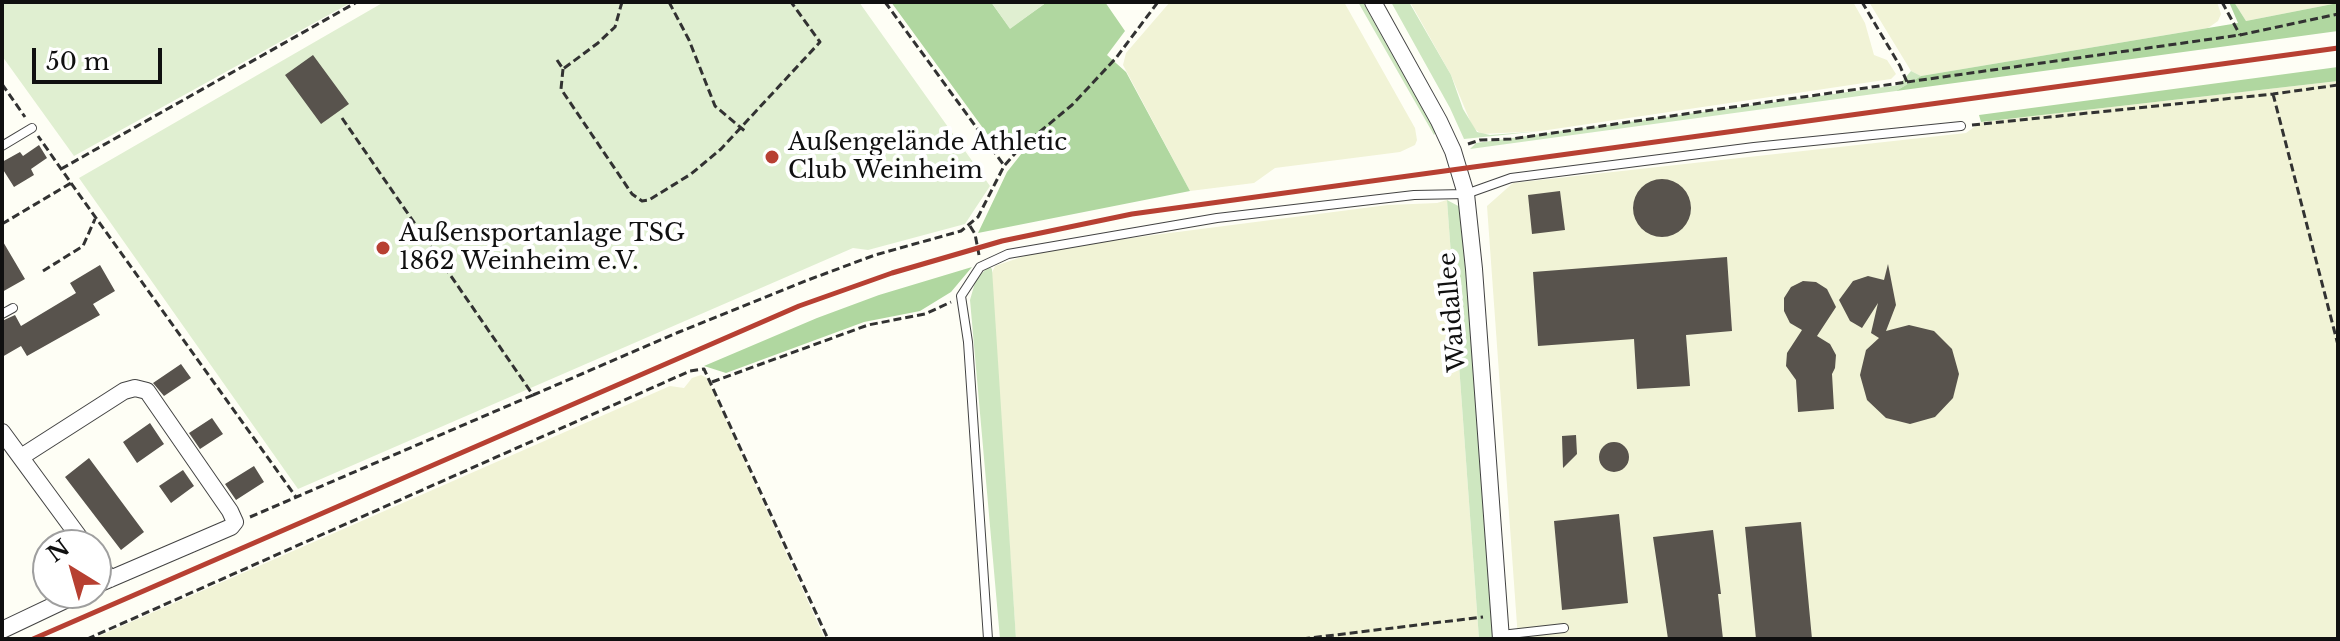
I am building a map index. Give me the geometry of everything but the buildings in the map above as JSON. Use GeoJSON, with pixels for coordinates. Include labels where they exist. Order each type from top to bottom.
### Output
{"type":"FeatureCollection","features":[{"type":"Feature","properties":{"kind":"street","name":"Waidallee"},"geometry":{"type":"LineString","coordinates":[[1373,2],[1453,151],[1466,194],[1501,637]]}},
{"type":"Feature","properties":{"kind":"street"},"geometry":{"type":"LineString","coordinates":[[21,457],[124,391],[135,388],[147,391],[235,522],[231,527],[112,578]]}},
{"type":"Feature","properties":{"kind":"street"},"geometry":{"type":"LineString","coordinates":[[2,432],[73,529]]}},
{"type":"Feature","properties":{"kind":"street"},"geometry":{"type":"LineString","coordinates":[[2,630],[46,609]]}},
{"type":"Feature","properties":{"kind":"lane"},"geometry":{"type":"LineString","coordinates":[[988,639],[968,342],[961,296],[980,267],[1008,254],[1217,218],[1414,195],[1466,194],[1511,178],[1754,147],[1961,126]]}},
{"type":"Feature","properties":{"kind":"lane"},"geometry":{"type":"LineString","coordinates":[[2,146],[32,128]]}},
{"type":"Feature","properties":{"kind":"lane"},"geometry":{"type":"LineString","coordinates":[[2,314],[13,308]]}},
{"type":"Feature","properties":{"kind":"lane"},"geometry":{"type":"LineString","coordinates":[[1501,637],[1564,628]]}},
{"type":"Feature","properties":{"kind":"path"},"geometry":{"type":"LineString","coordinates":[[296,497],[61,169],[357,2]]}},
{"type":"Feature","properties":{"kind":"path"},"geometry":{"type":"LineString","coordinates":[[563,69],[615,27],[622,2]]}},
{"type":"Feature","properties":{"kind":"path"},"geometry":{"type":"LineString","coordinates":[[669,2],[689,40],[715,106],[746,132]]}},
{"type":"Feature","properties":{"kind":"path"},"geometry":{"type":"LineString","coordinates":[[557,60],[563,69],[561,89],[632,194],[642,201],[661,194],[721,149],[820,42],[791,2]]}},
{"type":"Feature","properties":{"kind":"path"},"geometry":{"type":"LineString","coordinates":[[885,2],[1004,166]]}},
{"type":"Feature","properties":{"kind":"path"},"geometry":{"type":"LineString","coordinates":[[235,522],[808,280],[970,226],[998,182],[1004,166],[1116,58],[1158,2]]}},
{"type":"Feature","properties":{"kind":"path"},"geometry":{"type":"LineString","coordinates":[[1862,2],[1907,82]]}},
{"type":"Feature","properties":{"kind":"path"},"geometry":{"type":"LineString","coordinates":[[2222,2],[2240,35]]}},
{"type":"Feature","properties":{"kind":"path"},"geometry":{"type":"LineString","coordinates":[[1453,151],[1480,140],[1511,139],[2240,35],[2338,14]]}},
{"type":"Feature","properties":{"kind":"path"},"geometry":{"type":"LineString","coordinates":[[1961,126],[2338,85]]}},
{"type":"Feature","properties":{"kind":"path"},"geometry":{"type":"LineString","coordinates":[[2273,94],[2338,345]]}},
{"type":"Feature","properties":{"kind":"path"},"geometry":{"type":"LineString","coordinates":[[342,118],[533,395]]}},
{"type":"Feature","properties":{"kind":"path"},"geometry":{"type":"LineString","coordinates":[[2,224],[71,183]]}},
{"type":"Feature","properties":{"kind":"path"},"geometry":{"type":"LineString","coordinates":[[43,271],[83,246],[95,219]]}},
{"type":"Feature","properties":{"kind":"path"},"geometry":{"type":"LineString","coordinates":[[970,226],[975,234],[980,267]]}},
{"type":"Feature","properties":{"kind":"path"},"geometry":{"type":"LineString","coordinates":[[712,382],[868,325],[925,314],[961,296]]}},
{"type":"Feature","properties":{"kind":"path"},"geometry":{"type":"LineString","coordinates":[[87,639],[690,371],[704,369],[828,639]]}},
{"type":"Feature","properties":{"kind":"path"},"geometry":{"type":"LineString","coordinates":[[1302,639],[1483,617],[1484,628]]}},
{"type":"Feature","properties":{"kind":"green space"},"geometry":{"type":"Polygon","coordinates":[[[2,2],[352,2],[74,156],[2,56],[2,2]]]}},
{"type":"Feature","properties":{"kind":"green space","name":"Außensportanlage TSG 1862 Weinheim e.V."},"geometry":{"type":"Polygon","coordinates":[[[384,2],[859,2],[990,186],[965,224],[868,250],[853,248],[298,489],[79,178],[384,2]]]}},
{"type":"Feature","properties":{"kind":"green space"},"geometry":{"type":"Polygon","coordinates":[[[891,2],[991,2],[1010,28],[1047,2],[1105,2],[1125,31],[1107,55],[1126,72],[1190,191],[978,233],[1007,172],[1026,148],[1018,144],[1007,147],[988,135],[891,2]]]}},
{"type":"Feature","properties":{"kind":"green space"},"geometry":{"type":"Polygon","coordinates":[[[991,2],[1047,2],[1010,29],[991,2]]]}},
{"type":"Feature","properties":{"kind":"green space"},"geometry":{"type":"Polygon","coordinates":[[[1170,2],[1344,2],[1415,128],[1415,145],[1400,152],[1275,168],[1254,183],[1190,191],[1123,65],[1126,53],[1170,2]]]}},
{"type":"Feature","properties":{"kind":"green space"},"geometry":{"type":"Polygon","coordinates":[[[1358,2],[1363,2],[1436,132],[1434,135],[1358,2]]]}},
{"type":"Feature","properties":{"kind":"green space"},"geometry":{"type":"Polygon","coordinates":[[[1391,2],[1409,2],[1451,75],[1463,109],[1477,132],[1490,135],[1541,131],[1464,139],[1391,2]]]}},
{"type":"Feature","properties":{"kind":"green space"},"geometry":{"type":"Polygon","coordinates":[[[1410,2],[1853,2],[1865,23],[1874,55],[1887,60],[1896,74],[1891,79],[1541,131],[1482,134],[1473,128],[1451,75],[1410,2]]]}},
{"type":"Feature","properties":{"kind":"green space"},"geometry":{"type":"Polygon","coordinates":[[[1869,2],[2217,2],[2221,14],[2218,21],[2208,28],[1921,76],[1911,71],[1869,2]]]}},
{"type":"Feature","properties":{"kind":"green space"},"geometry":{"type":"Polygon","coordinates":[[[2229,2],[2234,2],[2246,21],[2338,3],[2338,31],[1896,91],[1921,76],[2238,23],[2229,2]]]}},
{"type":"Feature","properties":{"kind":"green space"},"geometry":{"type":"Polygon","coordinates":[[[2234,2],[2338,2],[2338,3],[2246,21],[2234,2]]]}},
{"type":"Feature","properties":{"kind":"green space"},"geometry":{"type":"Polygon","coordinates":[[[2338,67],[2338,81],[1981,122],[1979,115],[2338,67]]]}},
{"type":"Feature","properties":{"kind":"green space"},"geometry":{"type":"Polygon","coordinates":[[[1911,71],[1921,76],[1896,91],[1470,149],[1476,143],[1899,85],[1911,71]]]}},
{"type":"Feature","properties":{"kind":"green space"},"geometry":{"type":"Polygon","coordinates":[[[2338,81],[2338,639],[1518,639],[1487,206],[1513,183],[1966,133],[1981,122],[2338,81]]]}},
{"type":"Feature","properties":{"kind":"green space"},"geometry":{"type":"Polygon","coordinates":[[[1447,200],[1479,639],[1016,639],[991,275],[995,266],[1045,249],[1447,200]]]}},
{"type":"Feature","properties":{"kind":"green space"},"geometry":{"type":"Polygon","coordinates":[[[1447,200],[1462,208],[1494,639],[1479,639],[1447,200]]]}},
{"type":"Feature","properties":{"kind":"green space"},"geometry":{"type":"Polygon","coordinates":[[[989,266],[992,269],[1016,639],[1000,639],[970,300],[976,279],[989,266]]]}},
{"type":"Feature","properties":{"kind":"green space"},"geometry":{"type":"Polygon","coordinates":[[[972,267],[951,292],[920,311],[864,322],[726,373],[704,366],[879,295],[972,267]]]}},
{"type":"Feature","properties":{"kind":"green space"},"geometry":{"type":"Polygon","coordinates":[[[701,375],[707,378],[825,639],[92,639],[670,386],[684,388],[692,378],[701,375]]]}},
{"type":"Feature","properties":{"kind":"railway"},"geometry":{"type":"LineString","coordinates":[[33,639],[799,306],[892,273],[1002,241],[1132,214],[2338,48]]}},
{"type":"Feature","properties":{"kind":"place","name":"Außengelände Athletic Club Weinheim"},"geometry":{"type":"Point","coordinates":[772,157]}},
{"type":"Feature","properties":{"kind":"place","name":"Außensportanlage TSG 1862 Weinheim e.V."},"geometry":{"type":"Point","coordinates":[383,248]}}]}
